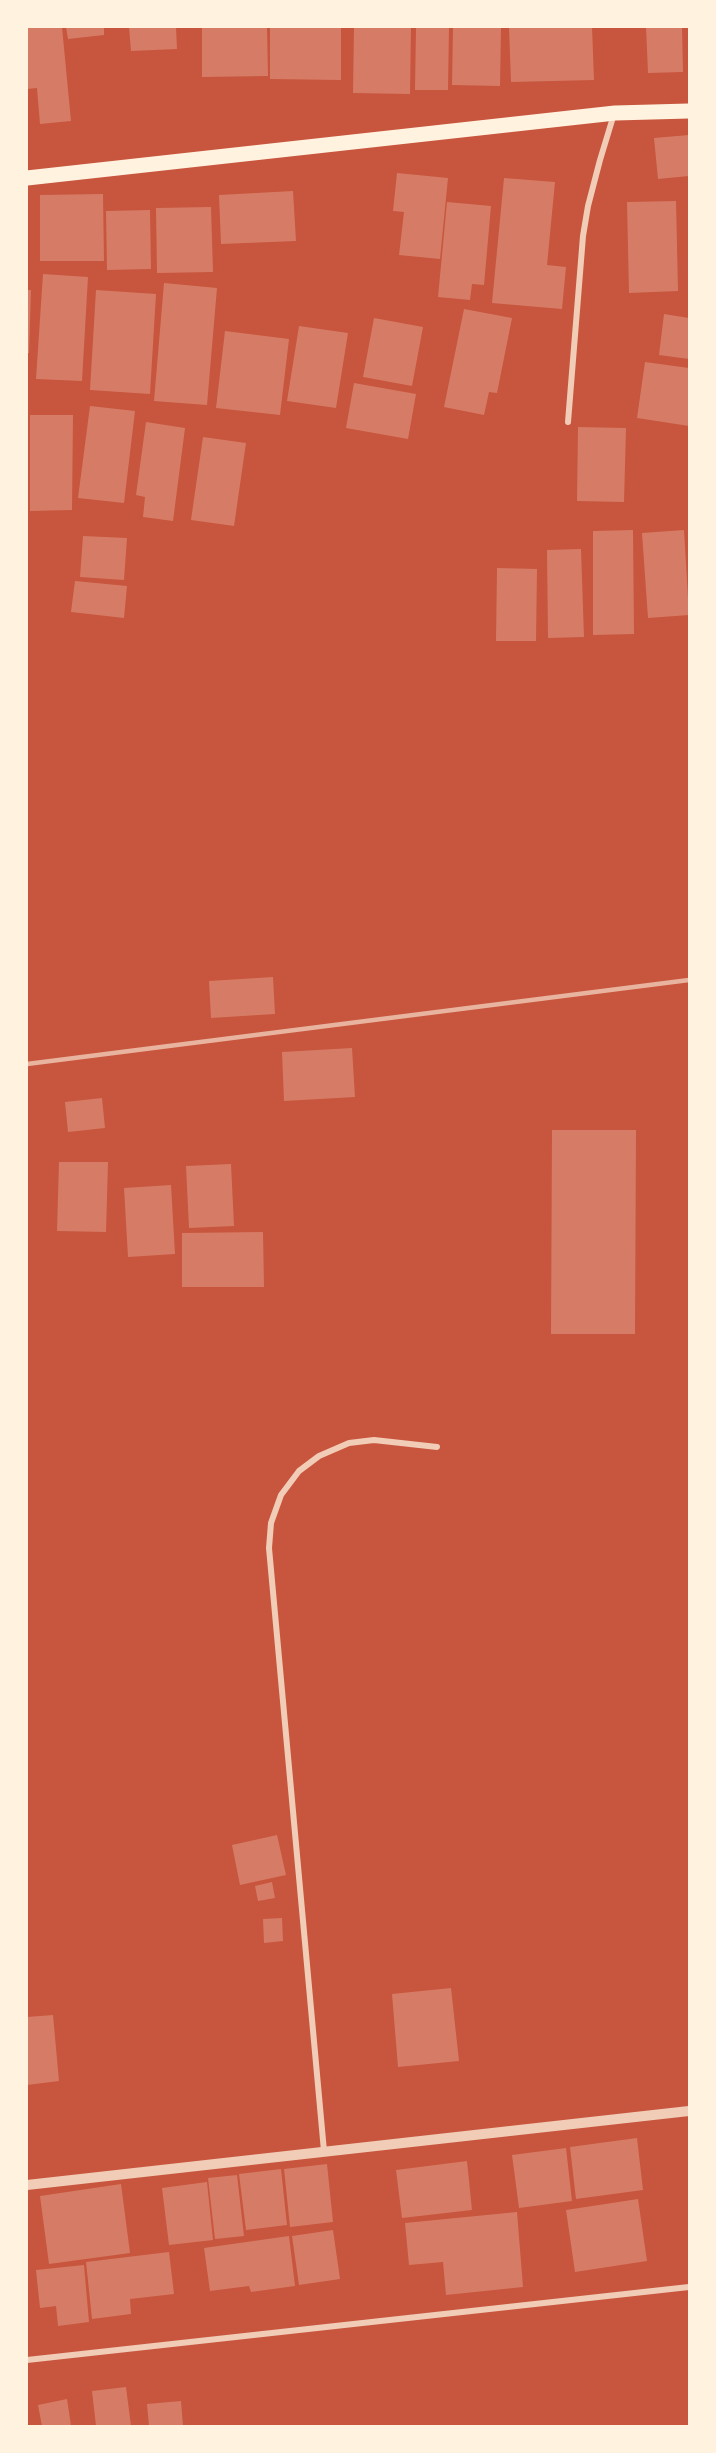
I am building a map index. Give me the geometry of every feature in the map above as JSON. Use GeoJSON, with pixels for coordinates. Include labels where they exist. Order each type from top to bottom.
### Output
{"type":"FeatureCollection","features":[{"type":"Feature","properties":{"kind":"main road"},"geometry":{"type":"LineString","coordinates":[[27,178],[615,114],[689,111]]}},
{"type":"Feature","properties":{"kind":"street"},"geometry":{"type":"LineString","coordinates":[[568,422],[585,226],[600,160],[615,114]]}},
{"type":"Feature","properties":{"kind":"street"},"geometry":{"type":"LineString","coordinates":[[324,2151],[268,1548],[271,1523],[281,1495],[299,1471],[319,1456],[349,1443],[374,1440],[437,1447]]}},
{"type":"Feature","properties":{"kind":"street"},"geometry":{"type":"LineString","coordinates":[[27,2185],[689,2111]]}},
{"type":"Feature","properties":{"kind":"street"},"geometry":{"type":"LineString","coordinates":[[27,2360],[689,2287]]}},
{"type":"Feature","properties":{"kind":"building"},"geometry":{"type":"Polygon","coordinates":[[[27,27],[62,27],[71,121],[40,124],[37,88],[27,89],[27,27]]]}},
{"type":"Feature","properties":{"kind":"building"},"geometry":{"type":"Polygon","coordinates":[[[66,27],[104,27],[104,35],[68,39],[66,27]]]}},
{"type":"Feature","properties":{"kind":"building"},"geometry":{"type":"Polygon","coordinates":[[[129,27],[176,27],[177,49],[131,51],[129,27]]]}},
{"type":"Feature","properties":{"kind":"building"},"geometry":{"type":"Polygon","coordinates":[[[202,27],[267,27],[268,76],[202,77],[202,27]]]}},
{"type":"Feature","properties":{"kind":"building"},"geometry":{"type":"Polygon","coordinates":[[[270,27],[341,27],[341,80],[270,79],[270,27]]]}},
{"type":"Feature","properties":{"kind":"building"},"geometry":{"type":"Polygon","coordinates":[[[354,27],[411,27],[410,94],[353,93],[354,27]]]}},
{"type":"Feature","properties":{"kind":"building"},"geometry":{"type":"Polygon","coordinates":[[[416,27],[449,27],[448,90],[415,90],[416,27]]]}},
{"type":"Feature","properties":{"kind":"building"},"geometry":{"type":"Polygon","coordinates":[[[453,27],[501,27],[500,86],[452,85],[453,27]]]}},
{"type":"Feature","properties":{"kind":"building"},"geometry":{"type":"Polygon","coordinates":[[[509,27],[592,27],[594,80],[511,82],[509,27]]]}},
{"type":"Feature","properties":{"kind":"building"},"geometry":{"type":"Polygon","coordinates":[[[646,27],[682,27],[683,72],[648,73],[646,27]]]}},
{"type":"Feature","properties":{"kind":"building"},"geometry":{"type":"Polygon","coordinates":[[[689,135],[689,176],[658,179],[654,138],[689,135]]]}},
{"type":"Feature","properties":{"kind":"building"},"geometry":{"type":"Polygon","coordinates":[[[397,173],[448,178],[440,259],[399,255],[404,212],[393,211],[397,173]]]}},
{"type":"Feature","properties":{"kind":"building"},"geometry":{"type":"Polygon","coordinates":[[[504,178],[555,182],[547,265],[566,267],[562,309],[492,303],[504,178]]]}},
{"type":"Feature","properties":{"kind":"building"},"geometry":{"type":"Polygon","coordinates":[[[293,191],[296,241],[221,244],[219,195],[293,191]]]}},
{"type":"Feature","properties":{"kind":"building"},"geometry":{"type":"Polygon","coordinates":[[[103,194],[104,261],[40,261],[40,195],[103,194]]]}},
{"type":"Feature","properties":{"kind":"building"},"geometry":{"type":"Polygon","coordinates":[[[676,201],[678,291],[629,293],[627,202],[676,201]]]}},
{"type":"Feature","properties":{"kind":"building"},"geometry":{"type":"Polygon","coordinates":[[[447,202],[491,206],[484,285],[472,284],[470,300],[438,297],[447,202]]]}},
{"type":"Feature","properties":{"kind":"building"},"geometry":{"type":"Polygon","coordinates":[[[211,207],[213,272],[157,273],[156,208],[211,207]]]}},
{"type":"Feature","properties":{"kind":"building"},"geometry":{"type":"Polygon","coordinates":[[[150,210],[151,269],[107,270],[106,211],[150,210]]]}},
{"type":"Feature","properties":{"kind":"building"},"geometry":{"type":"Polygon","coordinates":[[[43,274],[88,277],[82,381],[36,379],[43,274]]]}},
{"type":"Feature","properties":{"kind":"building"},"geometry":{"type":"Polygon","coordinates":[[[164,283],[217,288],[207,405],[154,401],[164,283]]]}},
{"type":"Feature","properties":{"kind":"building"},"geometry":{"type":"Polygon","coordinates":[[[27,290],[31,290],[29,353],[27,353],[27,290]]]}},
{"type":"Feature","properties":{"kind":"building"},"geometry":{"type":"Polygon","coordinates":[[[96,290],[156,294],[150,394],[90,390],[96,290]]]}},
{"type":"Feature","properties":{"kind":"building"},"geometry":{"type":"Polygon","coordinates":[[[464,309],[512,318],[497,393],[489,392],[484,415],[444,407],[464,309]]]}},
{"type":"Feature","properties":{"kind":"building"},"geometry":{"type":"Polygon","coordinates":[[[664,314],[689,318],[689,359],[659,355],[664,314]]]}},
{"type":"Feature","properties":{"kind":"building"},"geometry":{"type":"Polygon","coordinates":[[[374,318],[423,327],[412,386],[363,377],[374,318]]]}},
{"type":"Feature","properties":{"kind":"building"},"geometry":{"type":"Polygon","coordinates":[[[299,326],[348,333],[336,408],[287,401],[299,326]]]}},
{"type":"Feature","properties":{"kind":"building"},"geometry":{"type":"Polygon","coordinates":[[[225,331],[289,339],[280,415],[216,408],[225,331]]]}},
{"type":"Feature","properties":{"kind":"building"},"geometry":{"type":"Polygon","coordinates":[[[645,362],[689,368],[689,426],[637,418],[645,362]]]}},
{"type":"Feature","properties":{"kind":"building"},"geometry":{"type":"Polygon","coordinates":[[[354,383],[416,394],[408,439],[346,428],[354,383]]]}},
{"type":"Feature","properties":{"kind":"building"},"geometry":{"type":"Polygon","coordinates":[[[90,406],[135,411],[124,503],[78,498],[90,406]]]}},
{"type":"Feature","properties":{"kind":"building"},"geometry":{"type":"Polygon","coordinates":[[[30,415],[73,415],[72,510],[30,511],[30,415]]]}},
{"type":"Feature","properties":{"kind":"building"},"geometry":{"type":"Polygon","coordinates":[[[146,422],[185,428],[173,521],[143,517],[145,497],[136,495],[146,422]]]}},
{"type":"Feature","properties":{"kind":"building"},"geometry":{"type":"Polygon","coordinates":[[[578,427],[626,428],[624,502],[577,501],[578,427]]]}},
{"type":"Feature","properties":{"kind":"building"},"geometry":{"type":"Polygon","coordinates":[[[203,437],[246,443],[234,526],[191,520],[203,437]]]}},
{"type":"Feature","properties":{"kind":"building"},"geometry":{"type":"Polygon","coordinates":[[[633,530],[634,634],[593,635],[593,531],[633,530]]]}},
{"type":"Feature","properties":{"kind":"building"},"geometry":{"type":"Polygon","coordinates":[[[684,530],[689,615],[648,618],[642,533],[684,530]]]}},
{"type":"Feature","properties":{"kind":"building"},"geometry":{"type":"Polygon","coordinates":[[[83,536],[127,538],[124,580],[80,577],[83,536]]]}},
{"type":"Feature","properties":{"kind":"building"},"geometry":{"type":"Polygon","coordinates":[[[581,549],[584,637],[548,638],[547,550],[581,549]]]}},
{"type":"Feature","properties":{"kind":"building"},"geometry":{"type":"Polygon","coordinates":[[[497,568],[537,569],[536,641],[496,641],[497,568]]]}},
{"type":"Feature","properties":{"kind":"building"},"geometry":{"type":"Polygon","coordinates":[[[75,581],[127,586],[124,618],[71,612],[75,581]]]}},
{"type":"Feature","properties":{"kind":"building"},"geometry":{"type":"Polygon","coordinates":[[[273,977],[275,1014],[211,1018],[209,981],[273,977]]]}},
{"type":"Feature","properties":{"kind":"building"},"geometry":{"type":"Polygon","coordinates":[[[352,1048],[355,1097],[284,1101],[282,1052],[352,1048]]]}},
{"type":"Feature","properties":{"kind":"building"},"geometry":{"type":"Polygon","coordinates":[[[102,1098],[105,1128],[68,1132],[65,1102],[102,1098]]]}},
{"type":"Feature","properties":{"kind":"building"},"geometry":{"type":"Polygon","coordinates":[[[552,1130],[636,1130],[635,1334],[551,1334],[552,1130]]]}},
{"type":"Feature","properties":{"kind":"building"},"geometry":{"type":"Polygon","coordinates":[[[59,1162],[108,1162],[106,1232],[57,1231],[59,1162]]]}},
{"type":"Feature","properties":{"kind":"building"},"geometry":{"type":"Polygon","coordinates":[[[231,1164],[234,1226],[189,1228],[186,1166],[231,1164]]]}},
{"type":"Feature","properties":{"kind":"building"},"geometry":{"type":"Polygon","coordinates":[[[171,1185],[175,1254],[128,1257],[124,1188],[171,1185]]]}},
{"type":"Feature","properties":{"kind":"building"},"geometry":{"type":"Polygon","coordinates":[[[263,1232],[264,1287],[182,1287],[182,1233],[263,1232]]]}},
{"type":"Feature","properties":{"kind":"building"},"geometry":{"type":"Polygon","coordinates":[[[277,1835],[286,1875],[240,1885],[232,1845],[277,1835]]]}},
{"type":"Feature","properties":{"kind":"building"},"geometry":{"type":"Polygon","coordinates":[[[272,1882],[275,1898],[258,1901],[255,1886],[272,1882]]]}},
{"type":"Feature","properties":{"kind":"building"},"geometry":{"type":"Polygon","coordinates":[[[282,1918],[283,1941],[264,1943],[263,1919],[282,1918]]]}},
{"type":"Feature","properties":{"kind":"building"},"geometry":{"type":"Polygon","coordinates":[[[451,1988],[459,2061],[398,2067],[392,1994],[451,1988]]]}},
{"type":"Feature","properties":{"kind":"building"},"geometry":{"type":"Polygon","coordinates":[[[53,2015],[59,2081],[27,2085],[27,2017],[53,2015]]]}},
{"type":"Feature","properties":{"kind":"building"},"geometry":{"type":"Polygon","coordinates":[[[637,2138],[643,2190],[576,2199],[570,2147],[637,2138]]]}},
{"type":"Feature","properties":{"kind":"building"},"geometry":{"type":"Polygon","coordinates":[[[566,2148],[572,2201],[519,2208],[512,2155],[566,2148]]]}},
{"type":"Feature","properties":{"kind":"building"},"geometry":{"type":"Polygon","coordinates":[[[467,2161],[472,2210],[402,2218],[396,2170],[467,2161]]]}},
{"type":"Feature","properties":{"kind":"building"},"geometry":{"type":"Polygon","coordinates":[[[327,2164],[333,2222],[290,2227],[284,2169],[327,2164]]]}},
{"type":"Feature","properties":{"kind":"building"},"geometry":{"type":"Polygon","coordinates":[[[281,2169],[287,2225],[246,2230],[239,2174],[281,2169]]]}},
{"type":"Feature","properties":{"kind":"building"},"geometry":{"type":"Polygon","coordinates":[[[237,2175],[244,2236],[215,2239],[208,2178],[237,2175]]]}},
{"type":"Feature","properties":{"kind":"building"},"geometry":{"type":"Polygon","coordinates":[[[207,2182],[213,2240],[169,2245],[162,2188],[207,2182]]]}},
{"type":"Feature","properties":{"kind":"building"},"geometry":{"type":"Polygon","coordinates":[[[121,2184],[130,2253],[49,2264],[40,2196],[121,2184]]]}},
{"type":"Feature","properties":{"kind":"building"},"geometry":{"type":"Polygon","coordinates":[[[638,2199],[647,2261],[575,2272],[566,2210],[638,2199]]]}},
{"type":"Feature","properties":{"kind":"building"},"geometry":{"type":"Polygon","coordinates":[[[517,2212],[523,2287],[446,2295],[443,2262],[409,2265],[405,2223],[517,2212]]]}},
{"type":"Feature","properties":{"kind":"building"},"geometry":{"type":"Polygon","coordinates":[[[333,2230],[340,2279],[299,2285],[292,2236],[333,2230]]]}},
{"type":"Feature","properties":{"kind":"building"},"geometry":{"type":"Polygon","coordinates":[[[289,2236],[295,2286],[251,2292],[249,2286],[210,2291],[204,2248],[289,2236]]]}},
{"type":"Feature","properties":{"kind":"building"},"geometry":{"type":"Polygon","coordinates":[[[169,2252],[174,2294],[130,2299],[131,2314],[92,2319],[86,2262],[169,2252]]]}},
{"type":"Feature","properties":{"kind":"building"},"geometry":{"type":"Polygon","coordinates":[[[84,2265],[89,2322],[58,2326],[56,2306],[40,2308],[36,2270],[84,2265]]]}},
{"type":"Feature","properties":{"kind":"building"},"geometry":{"type":"Polygon","coordinates":[[[126,2387],[131,2426],[96,2426],[92,2391],[126,2387]]]}},
{"type":"Feature","properties":{"kind":"building"},"geometry":{"type":"Polygon","coordinates":[[[67,2399],[71,2426],[42,2426],[38,2405],[67,2399]]]}},
{"type":"Feature","properties":{"kind":"building"},"geometry":{"type":"Polygon","coordinates":[[[181,2401],[183,2426],[149,2426],[147,2404],[181,2401]]]}},
{"type":"Feature","properties":{"kind":"railway"},"geometry":{"type":"LineString","coordinates":[[27,1064],[689,980]]}}]}
